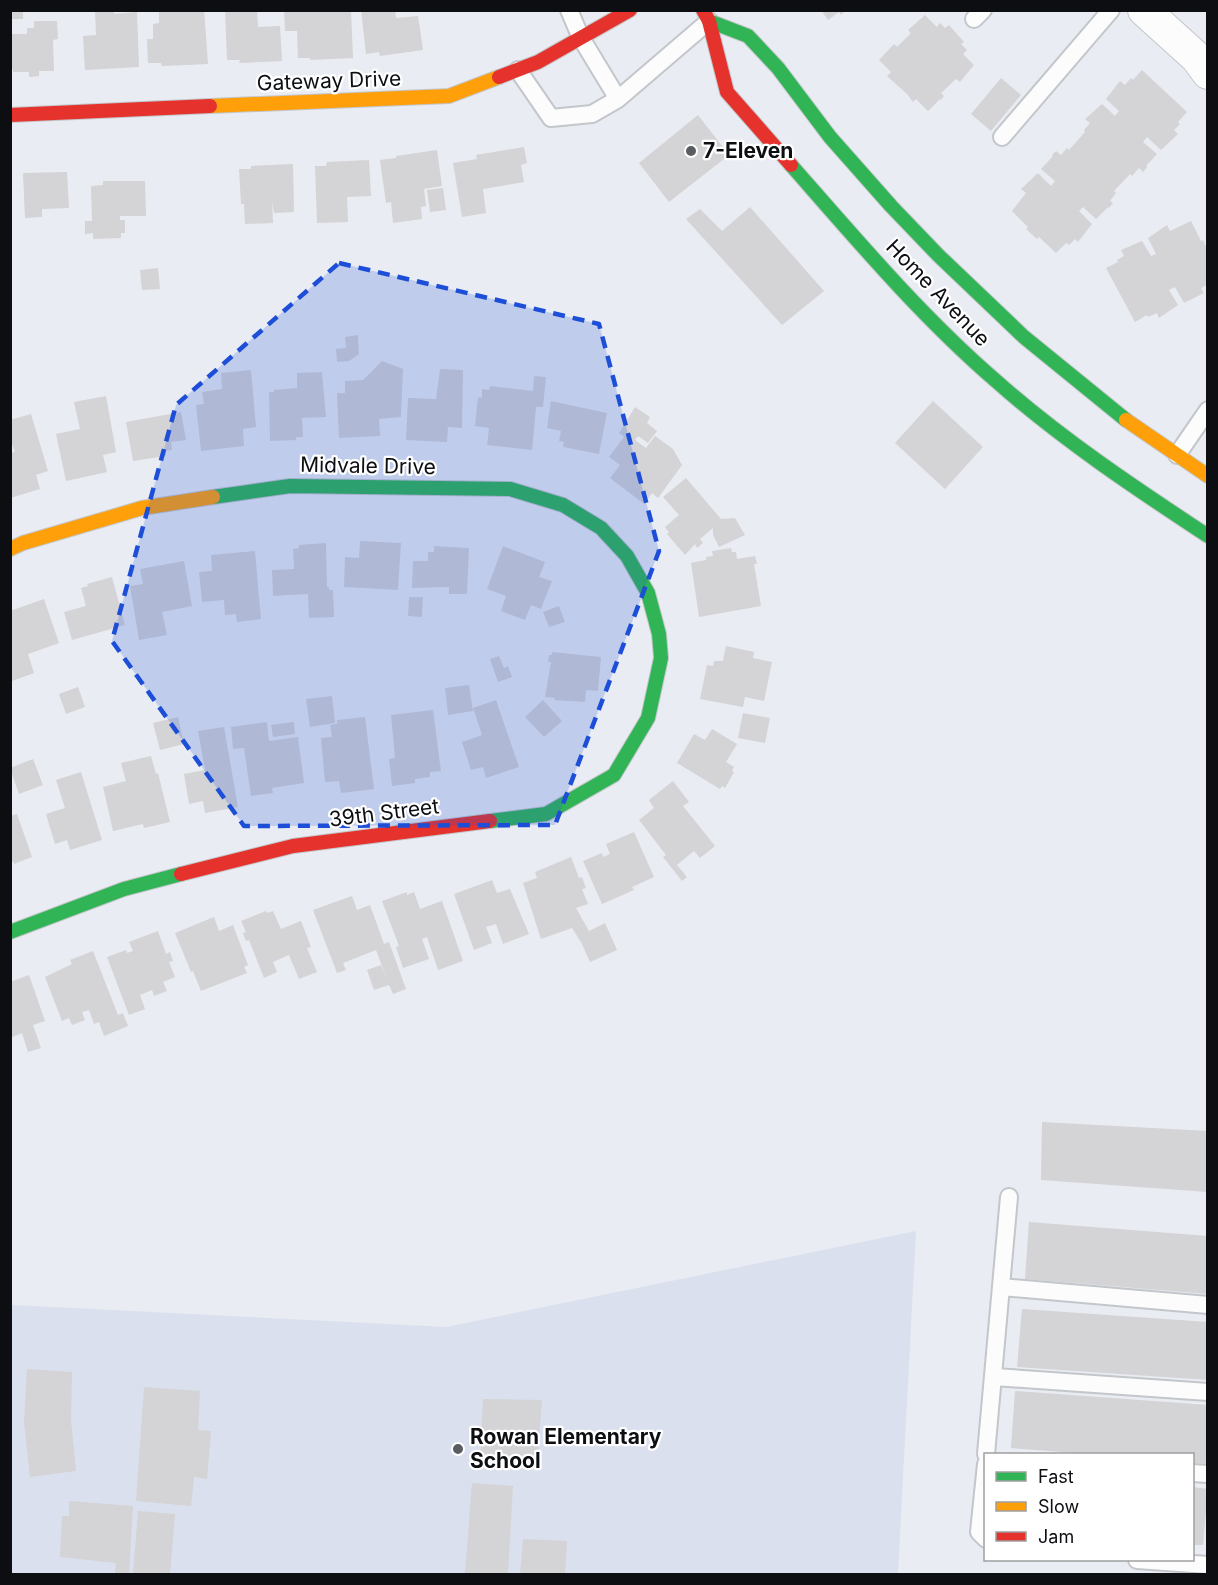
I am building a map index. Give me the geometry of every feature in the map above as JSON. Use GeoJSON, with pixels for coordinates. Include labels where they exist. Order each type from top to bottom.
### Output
{"type":"FeatureCollection","features":[{"type":"Feature","properties":{"kind":"street","name":"Gateway Drive"},"geometry":{"type":"LineString","coordinates":[[10,115],[449,96],[538,62],[630,10]]}},
{"type":"Feature","properties":{"kind":"street"},"geometry":{"type":"LineString","coordinates":[[1144,10],[1197,58],[1208,73]]}},
{"type":"Feature","properties":{"kind":"street","name":"Home Avenue"},"geometry":{"type":"LineString","coordinates":[[706,16],[748,36],[778,68],[830,137],[891,206],[939,256],[1024,337],[1116,412],[1208,476]]}},
{"type":"Feature","properties":{"kind":"street","name":"Home Avenue"},"geometry":{"type":"LineString","coordinates":[[706,16],[727,93],[893,281],[1011,394],[1130,484],[1208,536]]}},
{"type":"Feature","properties":{"kind":"street","name":"Midvale Drive"},"geometry":{"type":"LineString","coordinates":[[10,549],[23,543],[142,508],[290,486],[510,489],[563,505],[601,528],[627,556],[648,593],[659,634]]}},
{"type":"Feature","properties":{"kind":"street","name":"39th Street"},"geometry":{"type":"LineString","coordinates":[[10,932],[124,890],[293,846],[546,814],[615,775],[648,718],[661,658],[659,634]]}},
{"type":"Feature","properties":{"kind":"lane"},"geometry":{"type":"LineString","coordinates":[[568,10],[581,38],[618,99]]}},
{"type":"Feature","properties":{"kind":"lane"},"geometry":{"type":"LineString","coordinates":[[1002,137],[1111,10]]}},
{"type":"Feature","properties":{"kind":"lane"},"geometry":{"type":"LineString","coordinates":[[518,70],[551,118],[592,114],[618,99],[706,16]]}},
{"type":"Feature","properties":{"kind":"lane"},"geometry":{"type":"LineString","coordinates":[[1177,455],[1205,413]]}},
{"type":"Feature","properties":{"kind":"lane"},"geometry":{"type":"LineString","coordinates":[[987,1453],[1009,1197]]}},
{"type":"Feature","properties":{"kind":"lane"},"geometry":{"type":"LineString","coordinates":[[1001,1287],[1208,1305]]}},
{"type":"Feature","properties":{"kind":"lane"},"geometry":{"type":"LineString","coordinates":[[995,1377],[1208,1392]]}},
{"type":"Feature","properties":{"kind":"lane"},"geometry":{"type":"LineString","coordinates":[[984,1483],[979,1532],[984,1537]]}},
{"type":"Feature","properties":{"kind":"lane"},"geometry":{"type":"LineString","coordinates":[[1151,1561],[1208,1565]]}},
{"type":"Feature","properties":{"kind":"highlighted area"},"geometry":{"type":"Polygon","coordinates":[[[339,263],[599,324],[659,551],[555,825],[244,826],[112,641],[176,405],[339,263]]]}},
{"type":"Feature","properties":{"kind":"shaded area","name":"Rowan Elementary School"},"geometry":{"type":"Polygon","coordinates":[[[916,1231],[898,1572],[896,1574],[11,1574],[10,1306],[446,1327],[916,1231]]]}},
{"type":"Feature","properties":{"kind":"building"},"geometry":{"type":"Polygon","coordinates":[[[10,10],[23,10],[23,19],[10,19],[10,10]]]}},
{"type":"Feature","properties":{"kind":"building"},"geometry":{"type":"Polygon","coordinates":[[[95,10],[114,10],[114,14],[137,12],[139,67],[85,70],[83,36],[96,35],[95,10]]]}},
{"type":"Feature","properties":{"kind":"building"},"geometry":{"type":"Polygon","coordinates":[[[159,10],[204,10],[208,64],[162,66],[161,63],[148,63],[147,39],[153,39],[153,24],[159,23],[159,10]]]}},
{"type":"Feature","properties":{"kind":"building"},"geometry":{"type":"Polygon","coordinates":[[[225,10],[257,10],[258,27],[280,26],[282,61],[239,63],[240,60],[227,60],[225,10]]]}},
{"type":"Feature","properties":{"kind":"building"},"geometry":{"type":"Polygon","coordinates":[[[284,10],[351,10],[353,58],[310,60],[310,58],[298,58],[297,31],[285,31],[284,10]]]}},
{"type":"Feature","properties":{"kind":"building"},"geometry":{"type":"Polygon","coordinates":[[[361,10],[395,10],[396,18],[418,16],[423,50],[380,56],[379,52],[366,54],[361,10]]]}},
{"type":"Feature","properties":{"kind":"building"},"geometry":{"type":"Polygon","coordinates":[[[821,10],[846,10],[841,15],[839,12],[828,20],[821,10]]]}},
{"type":"Feature","properties":{"kind":"building"},"geometry":{"type":"Polygon","coordinates":[[[925,15],[937,27],[940,23],[945,28],[949,25],[964,42],[961,44],[967,50],[963,54],[974,65],[960,82],[956,79],[941,93],[944,96],[928,111],[916,99],[913,102],[887,76],[891,72],[879,60],[894,44],[897,47],[911,33],[908,30],[925,15]]]}},
{"type":"Feature","properties":{"kind":"building"},"geometry":{"type":"Polygon","coordinates":[[[34,21],[57,21],[58,39],[53,40],[54,71],[39,71],[39,76],[29,77],[29,72],[13,72],[13,69],[10,69],[10,34],[27,34],[27,28],[34,28],[34,21]]]}},
{"type":"Feature","properties":{"kind":"building"},"geometry":{"type":"Polygon","coordinates":[[[1142,70],[1187,112],[1174,130],[1178,134],[1161,150],[1147,137],[1143,142],[1157,154],[1147,167],[1143,172],[1139,168],[1132,176],[1130,174],[1114,191],[1116,193],[1110,201],[1113,203],[1096,219],[1083,207],[1079,211],[1092,224],[1078,242],[1075,239],[1069,245],[1066,243],[1056,253],[1039,237],[1037,239],[1026,229],[1028,227],[1012,211],[1026,193],[1021,189],[1038,173],[1051,186],[1055,181],[1041,169],[1056,151],[1061,155],[1067,148],[1069,150],[1090,123],[1085,119],[1102,104],[1115,116],[1119,111],[1106,99],[1120,81],[1125,85],[1142,70]]]}},
{"type":"Feature","properties":{"kind":"building"},"geometry":{"type":"Polygon","coordinates":[[[1001,78],[1021,95],[991,131],[971,114],[1001,78]]]}},
{"type":"Feature","properties":{"kind":"building"},"geometry":{"type":"Polygon","coordinates":[[[698,115],[729,155],[669,202],[639,163],[698,115]]]}},
{"type":"Feature","properties":{"kind":"building"},"geometry":{"type":"Polygon","coordinates":[[[524,147],[527,163],[521,165],[524,182],[483,189],[486,213],[462,217],[453,163],[477,159],[476,155],[524,147]]]}},
{"type":"Feature","properties":{"kind":"building"},"geometry":{"type":"Polygon","coordinates":[[[437,150],[442,186],[424,189],[426,206],[421,207],[422,219],[393,223],[391,202],[386,203],[380,160],[437,150]]]}},
{"type":"Feature","properties":{"kind":"building"},"geometry":{"type":"Polygon","coordinates":[[[369,160],[371,196],[347,197],[348,222],[317,223],[315,166],[326,166],[327,162],[369,160]]]}},
{"type":"Feature","properties":{"kind":"building"},"geometry":{"type":"Polygon","coordinates":[[[293,164],[294,212],[274,213],[272,201],[273,223],[245,224],[244,204],[241,204],[239,169],[251,169],[251,166],[293,164]]]}},
{"type":"Feature","properties":{"kind":"building"},"geometry":{"type":"Polygon","coordinates":[[[67,172],[69,208],[42,209],[42,217],[25,218],[23,173],[67,172]]]}},
{"type":"Feature","properties":{"kind":"building"},"geometry":{"type":"Polygon","coordinates":[[[103,181],[145,181],[146,216],[120,216],[120,220],[125,220],[125,233],[121,233],[121,238],[93,239],[93,233],[85,234],[85,221],[92,221],[91,186],[103,185],[103,181]]]}},
{"type":"Feature","properties":{"kind":"building"},"geometry":{"type":"Polygon","coordinates":[[[443,188],[446,210],[430,212],[427,190],[443,188]]]}},
{"type":"Feature","properties":{"kind":"building"},"geometry":{"type":"Polygon","coordinates":[[[750,207],[824,291],[782,325],[686,219],[700,209],[722,231],[750,207]]]}},
{"type":"Feature","properties":{"kind":"building"},"geometry":{"type":"Polygon","coordinates":[[[1191,221],[1208,251],[1208,284],[1201,288],[1204,293],[1184,303],[1175,287],[1169,290],[1178,305],[1159,318],[1157,313],[1148,317],[1147,315],[1135,322],[1106,268],[1124,256],[1121,250],[1142,241],[1151,256],[1156,254],[1148,238],[1167,225],[1170,231],[1191,221]]]}},
{"type":"Feature","properties":{"kind":"building"},"geometry":{"type":"Polygon","coordinates":[[[158,268],[160,289],[142,290],[140,270],[158,268]]]}},
{"type":"Feature","properties":{"kind":"building"},"geometry":{"type":"Polygon","coordinates":[[[358,335],[359,354],[349,361],[337,362],[336,349],[346,348],[345,337],[358,335]]]}},
{"type":"Feature","properties":{"kind":"building"},"geometry":{"type":"Polygon","coordinates":[[[382,361],[403,369],[401,417],[379,419],[380,436],[339,438],[337,393],[345,393],[345,381],[363,380],[382,361]]]}},
{"type":"Feature","properties":{"kind":"building"},"geometry":{"type":"Polygon","coordinates":[[[440,369],[463,370],[462,428],[448,427],[447,442],[406,440],[408,398],[436,399],[440,369]]]}},
{"type":"Feature","properties":{"kind":"building"},"geometry":{"type":"Polygon","coordinates":[[[251,370],[256,427],[243,429],[244,446],[201,451],[196,405],[204,404],[202,392],[222,389],[221,373],[251,370]]]}},
{"type":"Feature","properties":{"kind":"building"},"geometry":{"type":"Polygon","coordinates":[[[322,372],[326,417],[302,418],[303,437],[296,437],[296,440],[270,441],[269,392],[297,388],[297,373],[322,372]]]}},
{"type":"Feature","properties":{"kind":"building"},"geometry":{"type":"Polygon","coordinates":[[[534,376],[546,377],[543,407],[536,407],[532,450],[487,445],[489,428],[475,426],[478,397],[482,398],[482,389],[489,390],[490,386],[533,391],[534,376]]]}},
{"type":"Feature","properties":{"kind":"building"},"geometry":{"type":"Polygon","coordinates":[[[106,396],[116,452],[103,455],[107,472],[66,481],[56,434],[80,429],[74,402],[106,396]]]}},
{"type":"Feature","properties":{"kind":"building"},"geometry":{"type":"Polygon","coordinates":[[[551,401],[607,413],[599,454],[563,447],[564,442],[559,441],[561,431],[547,428],[551,401]]]}},
{"type":"Feature","properties":{"kind":"building"},"geometry":{"type":"Polygon","coordinates":[[[933,401],[983,447],[945,489],[895,443],[933,401]]]}},
{"type":"Feature","properties":{"kind":"building"},"geometry":{"type":"Polygon","coordinates":[[[635,407],[650,417],[647,423],[657,431],[648,443],[638,436],[635,440],[646,448],[655,436],[673,449],[682,465],[658,498],[652,493],[644,504],[610,478],[620,465],[609,457],[624,437],[619,433],[635,407]]]}},
{"type":"Feature","properties":{"kind":"building"},"geometry":{"type":"Polygon","coordinates":[[[181,412],[186,440],[171,442],[172,450],[166,451],[166,456],[133,461],[126,422],[181,412]]]}},
{"type":"Feature","properties":{"kind":"building"},"geometry":{"type":"Polygon","coordinates":[[[31,414],[48,471],[36,475],[40,489],[10,498],[10,453],[15,452],[10,438],[10,420],[31,414]]]}},
{"type":"Feature","properties":{"kind":"building"},"geometry":{"type":"Polygon","coordinates":[[[686,478],[721,519],[735,518],[745,535],[719,547],[713,535],[713,528],[700,539],[703,543],[697,548],[695,544],[685,555],[667,534],[669,532],[665,527],[679,515],[663,497],[686,478]]]}},
{"type":"Feature","properties":{"kind":"building"},"geometry":{"type":"Polygon","coordinates":[[[360,541],[401,543],[398,590],[344,587],[345,557],[359,558],[360,541]]]}},
{"type":"Feature","properties":{"kind":"building"},"geometry":{"type":"Polygon","coordinates":[[[326,543],[327,587],[333,590],[334,617],[309,618],[308,594],[273,596],[272,570],[294,569],[293,549],[299,548],[299,545],[326,543]]]}},
{"type":"Feature","properties":{"kind":"building"},"geometry":{"type":"Polygon","coordinates":[[[434,546],[469,548],[467,594],[449,594],[449,587],[412,588],[413,561],[428,561],[428,552],[434,552],[434,546]]]}},
{"type":"Feature","properties":{"kind":"building"},"geometry":{"type":"Polygon","coordinates":[[[503,546],[545,562],[539,577],[552,581],[541,609],[531,605],[525,620],[501,611],[506,596],[487,589],[503,546]]]}},
{"type":"Feature","properties":{"kind":"building"},"geometry":{"type":"Polygon","coordinates":[[[731,548],[732,552],[736,552],[737,559],[755,556],[757,564],[754,564],[761,606],[699,617],[691,563],[713,556],[712,551],[731,548]]]}},
{"type":"Feature","properties":{"kind":"building"},"geometry":{"type":"Polygon","coordinates":[[[255,551],[261,619],[237,622],[236,614],[225,615],[224,600],[202,602],[199,572],[212,571],[211,555],[255,551]]]}},
{"type":"Feature","properties":{"kind":"building"},"geometry":{"type":"Polygon","coordinates":[[[184,561],[192,606],[162,612],[167,635],[139,640],[130,586],[143,584],[140,569],[184,561]]]}},
{"type":"Feature","properties":{"kind":"building"},"geometry":{"type":"Polygon","coordinates":[[[112,577],[125,625],[72,640],[64,612],[86,606],[81,588],[112,577]]]}},
{"type":"Feature","properties":{"kind":"building"},"geometry":{"type":"Polygon","coordinates":[[[409,597],[423,597],[422,617],[408,616],[409,597]]]}},
{"type":"Feature","properties":{"kind":"building"},"geometry":{"type":"Polygon","coordinates":[[[44,599],[59,643],[28,654],[34,673],[12,681],[10,611],[44,599]]]}},
{"type":"Feature","properties":{"kind":"building"},"geometry":{"type":"Polygon","coordinates":[[[559,606],[565,622],[549,627],[543,612],[559,606]]]}},
{"type":"Feature","properties":{"kind":"building"},"geometry":{"type":"Polygon","coordinates":[[[726,646],[754,652],[753,658],[772,662],[764,701],[745,697],[743,707],[700,699],[707,665],[713,666],[714,661],[723,661],[726,646]]]}},
{"type":"Feature","properties":{"kind":"building"},"geometry":{"type":"Polygon","coordinates":[[[552,652],[601,657],[598,691],[586,690],[585,702],[554,700],[555,698],[545,697],[551,662],[548,662],[549,655],[552,655],[552,652]]]}},
{"type":"Feature","properties":{"kind":"building"},"geometry":{"type":"Polygon","coordinates":[[[499,656],[504,668],[508,666],[512,677],[498,682],[490,659],[499,656]]]}},
{"type":"Feature","properties":{"kind":"building"},"geometry":{"type":"Polygon","coordinates":[[[469,685],[473,711],[448,715],[445,688],[469,685]]]}},
{"type":"Feature","properties":{"kind":"building"},"geometry":{"type":"Polygon","coordinates":[[[78,687],[85,707],[66,714],[59,694],[78,687]]]}},
{"type":"Feature","properties":{"kind":"building"},"geometry":{"type":"Polygon","coordinates":[[[332,696],[335,723],[310,727],[306,699],[332,696]]]}},
{"type":"Feature","properties":{"kind":"building"},"geometry":{"type":"Polygon","coordinates":[[[496,700],[519,767],[486,778],[483,767],[471,770],[462,742],[482,735],[473,708],[496,700]]]}},
{"type":"Feature","properties":{"kind":"building"},"geometry":{"type":"Polygon","coordinates":[[[543,700],[562,721],[544,737],[525,717],[543,700]]]}},
{"type":"Feature","properties":{"kind":"building"},"geometry":{"type":"Polygon","coordinates":[[[433,710],[441,771],[430,772],[430,777],[415,779],[415,783],[392,786],[389,759],[395,758],[391,715],[433,710]]]}},
{"type":"Feature","properties":{"kind":"building"},"geometry":{"type":"Polygon","coordinates":[[[743,713],[770,718],[765,743],[738,738],[743,713]]]}},
{"type":"Feature","properties":{"kind":"building"},"geometry":{"type":"Polygon","coordinates":[[[178,717],[184,744],[160,750],[153,723],[178,717]]]}},
{"type":"Feature","properties":{"kind":"building"},"geometry":{"type":"Polygon","coordinates":[[[365,717],[374,789],[341,793],[339,781],[325,782],[321,738],[332,737],[330,725],[340,723],[337,723],[337,720],[365,717]]]}},
{"type":"Feature","properties":{"kind":"building"},"geometry":{"type":"Polygon","coordinates":[[[267,722],[269,741],[298,737],[304,783],[272,788],[273,793],[251,796],[244,748],[233,749],[231,727],[267,722]]]}},
{"type":"Feature","properties":{"kind":"building"},"geometry":{"type":"Polygon","coordinates":[[[294,722],[295,734],[273,737],[271,725],[294,722]]]}},
{"type":"Feature","properties":{"kind":"building"},"geometry":{"type":"Polygon","coordinates":[[[224,727],[238,807],[205,813],[203,801],[189,804],[184,774],[205,770],[198,731],[224,727]]]}},
{"type":"Feature","properties":{"kind":"building"},"geometry":{"type":"Polygon","coordinates":[[[712,729],[737,744],[726,762],[734,767],[732,771],[734,772],[725,788],[722,786],[720,789],[677,763],[694,734],[705,740],[712,729]]]}},
{"type":"Feature","properties":{"kind":"building"},"geometry":{"type":"Polygon","coordinates":[[[151,756],[156,774],[158,773],[170,822],[144,828],[143,824],[113,831],[103,787],[126,781],[121,763],[151,756]]]}},
{"type":"Feature","properties":{"kind":"building"},"geometry":{"type":"Polygon","coordinates":[[[33,759],[43,785],[19,794],[10,768],[33,759]]]}},
{"type":"Feature","properties":{"kind":"building"},"geometry":{"type":"Polygon","coordinates":[[[81,772],[102,840],[70,850],[67,840],[55,844],[46,814],[65,808],[56,780],[81,772]]]}},
{"type":"Feature","properties":{"kind":"building"},"geometry":{"type":"Polygon","coordinates":[[[673,781],[689,802],[683,806],[715,846],[700,858],[694,851],[677,865],[687,877],[682,881],[663,857],[666,855],[639,820],[654,808],[649,800],[673,781]]]}},
{"type":"Feature","properties":{"kind":"building"},"geometry":{"type":"Polygon","coordinates":[[[17,814],[32,857],[14,864],[13,861],[10,862],[10,816],[17,814]]]}},
{"type":"Feature","properties":{"kind":"building"},"geometry":{"type":"Polygon","coordinates":[[[634,832],[654,877],[632,887],[634,890],[602,904],[583,861],[602,853],[603,857],[610,854],[606,844],[634,832]]]}},
{"type":"Feature","properties":{"kind":"building"},"geometry":{"type":"Polygon","coordinates":[[[571,857],[579,878],[582,877],[586,888],[582,889],[588,904],[576,908],[589,931],[605,923],[617,950],[590,962],[572,928],[541,939],[523,883],[537,878],[535,872],[571,857]]]}},
{"type":"Feature","properties":{"kind":"building"},"geometry":{"type":"Polygon","coordinates":[[[492,880],[497,893],[510,889],[529,934],[503,944],[496,924],[486,927],[492,943],[474,950],[454,894],[492,880]]]}},
{"type":"Feature","properties":{"kind":"building"},"geometry":{"type":"Polygon","coordinates":[[[407,892],[407,895],[414,892],[420,909],[442,901],[463,961],[438,970],[427,937],[422,939],[429,959],[403,968],[396,947],[399,946],[382,901],[407,892]]]}},
{"type":"Feature","properties":{"kind":"building"},"geometry":{"type":"Polygon","coordinates":[[[352,896],[357,910],[370,905],[384,944],[389,942],[406,989],[393,994],[389,985],[374,990],[367,970],[381,965],[388,982],[376,950],[343,963],[346,970],[337,973],[313,910],[352,896]]]}},
{"type":"Feature","properties":{"kind":"building"},"geometry":{"type":"Polygon","coordinates":[[[266,911],[267,913],[273,911],[281,929],[301,921],[311,947],[307,948],[317,972],[299,979],[289,955],[273,962],[277,972],[264,978],[249,940],[246,941],[243,933],[246,932],[241,921],[266,911]]]}},
{"type":"Feature","properties":{"kind":"building"},"geometry":{"type":"Polygon","coordinates":[[[214,917],[219,931],[233,925],[248,965],[244,967],[247,973],[201,991],[175,933],[214,917]]]}},
{"type":"Feature","properties":{"kind":"building"},"geometry":{"type":"Polygon","coordinates":[[[158,931],[166,954],[170,952],[173,961],[169,962],[175,977],[163,982],[167,991],[154,996],[152,990],[140,995],[145,1009],[129,1015],[107,957],[126,950],[127,953],[133,951],[129,942],[158,931]]]}},
{"type":"Feature","properties":{"kind":"building"},"geometry":{"type":"Polygon","coordinates":[[[93,951],[118,1015],[123,1013],[128,1026],[104,1036],[99,1022],[94,1024],[89,1010],[82,1012],[85,1020],[72,1025],[69,1018],[62,1021],[45,977],[72,964],[70,960],[93,951]]]}},
{"type":"Feature","properties":{"kind":"building"},"geometry":{"type":"Polygon","coordinates":[[[29,975],[45,1021],[33,1025],[41,1048],[28,1052],[22,1033],[10,1038],[10,982],[29,975]]]}},
{"type":"Feature","properties":{"kind":"building"},"geometry":{"type":"Polygon","coordinates":[[[1042,1122],[1208,1131],[1208,1192],[1041,1180],[1042,1122]]]}},
{"type":"Feature","properties":{"kind":"building"},"geometry":{"type":"Polygon","coordinates":[[[1029,1222],[1208,1236],[1208,1294],[1025,1279],[1029,1222]]]}},
{"type":"Feature","properties":{"kind":"building"},"geometry":{"type":"Polygon","coordinates":[[[1022,1309],[1208,1322],[1208,1380],[1017,1367],[1022,1309]]]}},
{"type":"Feature","properties":{"kind":"building"},"geometry":{"type":"Polygon","coordinates":[[[27,1369],[72,1372],[71,1420],[76,1471],[30,1477],[24,1422],[27,1369]]]}},
{"type":"Feature","properties":{"kind":"building"},"geometry":{"type":"Polygon","coordinates":[[[144,1387],[200,1391],[198,1430],[211,1431],[207,1479],[194,1477],[191,1506],[136,1501],[144,1387]]]}},
{"type":"Feature","properties":{"kind":"building"},"geometry":{"type":"Polygon","coordinates":[[[1015,1391],[1208,1405],[1208,1464],[1194,1463],[1194,1453],[1075,1453],[1011,1448],[1015,1391]]]}},
{"type":"Feature","properties":{"kind":"building"},"geometry":{"type":"Polygon","coordinates":[[[483,1399],[542,1400],[537,1465],[480,1460],[483,1399]]]}},
{"type":"Feature","properties":{"kind":"building"},"geometry":{"type":"Polygon","coordinates":[[[472,1483],[513,1486],[508,1574],[465,1574],[472,1483]]]}},
{"type":"Feature","properties":{"kind":"building"},"geometry":{"type":"Polygon","coordinates":[[[1194,1487],[1208,1489],[1203,1545],[1194,1545],[1194,1487]]]}},
{"type":"Feature","properties":{"kind":"building"},"geometry":{"type":"Polygon","coordinates":[[[69,1501],[133,1506],[129,1574],[115,1574],[116,1563],[60,1557],[62,1516],[69,1516],[69,1501]]]}},
{"type":"Feature","properties":{"kind":"building"},"geometry":{"type":"Polygon","coordinates":[[[138,1511],[175,1514],[170,1574],[133,1574],[138,1511]]]}},
{"type":"Feature","properties":{"kind":"building"},"geometry":{"type":"Polygon","coordinates":[[[523,1539],[567,1541],[565,1574],[520,1574],[523,1539]]]}},
{"type":"Feature","properties":{"kind":"traffic: fast"},"geometry":{"type":"LineString","coordinates":[[709,21],[748,36],[778,68],[830,137],[939,256],[1024,337],[1126,420]]}},
{"type":"Feature","properties":{"kind":"traffic: fast"},"geometry":{"type":"LineString","coordinates":[[791,165],[915,303],[995,380],[1072,442],[1208,536]]}},
{"type":"Feature","properties":{"kind":"traffic: fast"},"geometry":{"type":"LineString","coordinates":[[213,497],[290,486],[510,489],[563,505],[601,528],[627,556],[648,593],[659,634],[661,658],[648,718],[614,775],[546,814],[490,821]]}},
{"type":"Feature","properties":{"kind":"traffic: fast"},"geometry":{"type":"LineString","coordinates":[[10,932],[124,889],[181,874]]}},
{"type":"Feature","properties":{"kind":"traffic: slow"},"geometry":{"type":"LineString","coordinates":[[210,106],[449,96],[499,77]]}},
{"type":"Feature","properties":{"kind":"traffic: slow"},"geometry":{"type":"LineString","coordinates":[[1126,420],[1208,476]]}},
{"type":"Feature","properties":{"kind":"traffic: slow"},"geometry":{"type":"LineString","coordinates":[[10,549],[23,543],[142,508],[213,497]]}},
{"type":"Feature","properties":{"kind":"traffic: jam"},"geometry":{"type":"LineString","coordinates":[[499,77],[538,62],[630,10]]}},
{"type":"Feature","properties":{"kind":"traffic: jam"},"geometry":{"type":"LineString","coordinates":[[703,10],[709,21],[727,92],[791,165]]}},
{"type":"Feature","properties":{"kind":"traffic: jam"},"geometry":{"type":"LineString","coordinates":[[10,115],[210,106]]}},
{"type":"Feature","properties":{"kind":"traffic: jam"},"geometry":{"type":"LineString","coordinates":[[181,874],[293,846],[490,821]]}},
{"type":"Feature","properties":{"kind":"place","name":"7-Eleven"},"geometry":{"type":"Point","coordinates":[691,151]}},
{"type":"Feature","properties":{"kind":"place","name":"Rowan Elementary School"},"geometry":{"type":"Point","coordinates":[458,1449]}}]}
